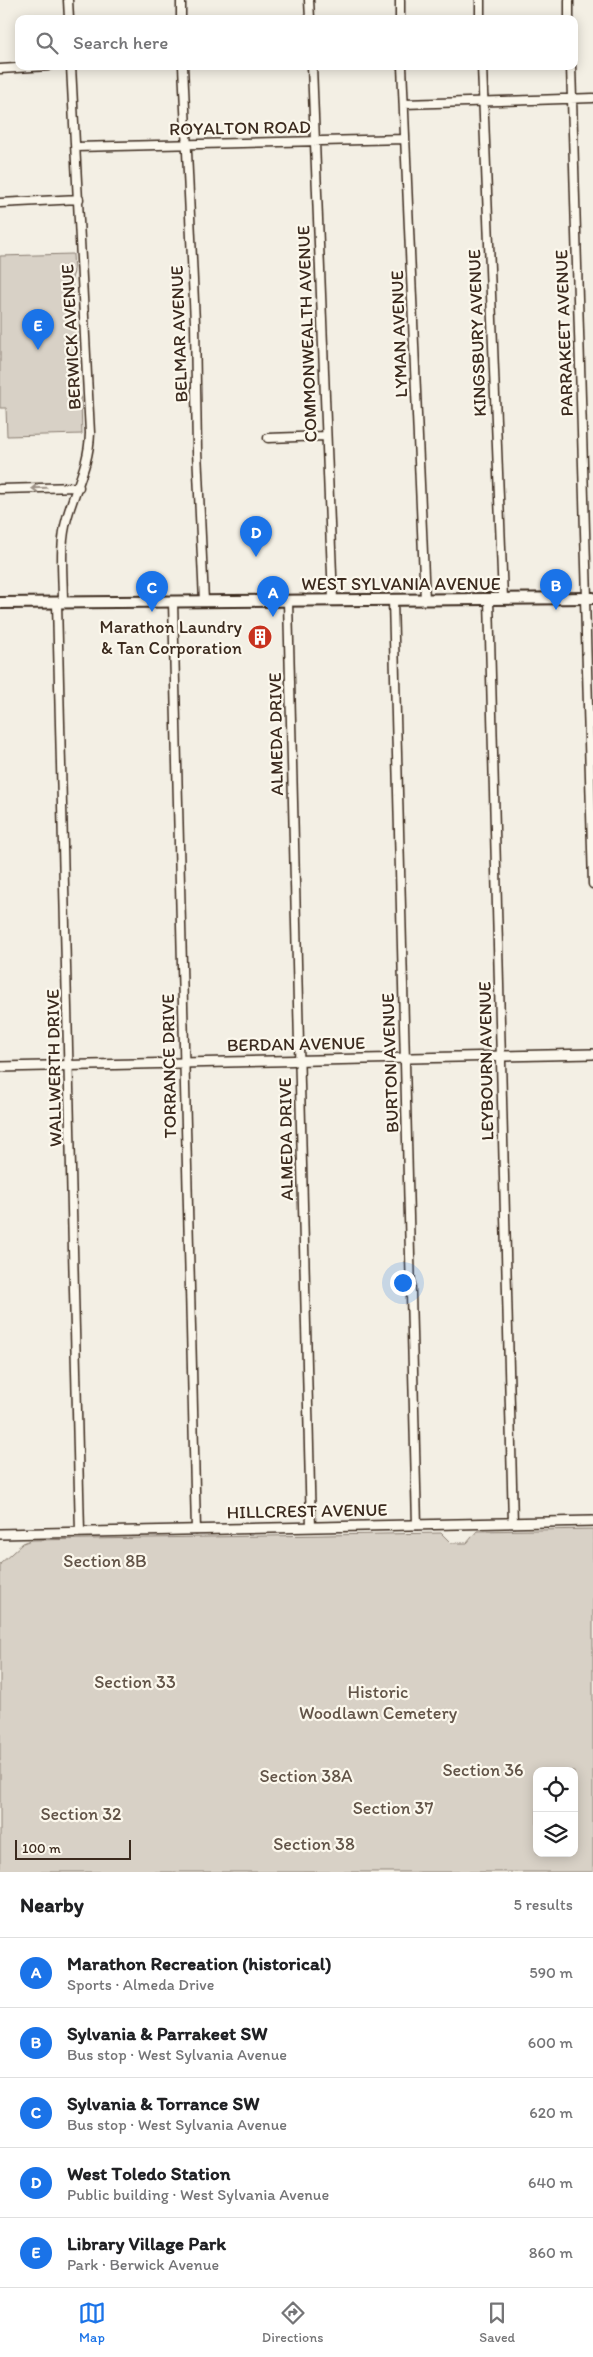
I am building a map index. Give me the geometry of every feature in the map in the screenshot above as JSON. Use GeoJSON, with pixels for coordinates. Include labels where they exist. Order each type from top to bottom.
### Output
{"type":"FeatureCollection","features":[{"type":"Feature","properties":{"kind":"main road","name":"WEST SYLVANIA AVENUE"},"geometry":{"type":"LineString","coordinates":[[0,603],[588,598]]}},
{"type":"Feature","properties":{"kind":"street"},"geometry":{"type":"LineString","coordinates":[[68,0],[69,15]]}},
{"type":"Feature","properties":{"kind":"street"},"geometry":{"type":"LineString","coordinates":[[180,0],[181,15]]}},
{"type":"Feature","properties":{"kind":"street"},"geometry":{"type":"LineString","coordinates":[[309,0],[310,15]]}},
{"type":"Feature","properties":{"kind":"street"},"geometry":{"type":"LineString","coordinates":[[400,0],[400,15]]}},
{"type":"Feature","properties":{"kind":"street"},"geometry":{"type":"LineString","coordinates":[[480,0],[480,15]]}},
{"type":"Feature","properties":{"kind":"street"},"geometry":{"type":"LineString","coordinates":[[568,0],[569,15]]}},
{"type":"Feature","properties":{"kind":"street"},"geometry":{"type":"LineString","coordinates":[[0,69],[15,68]]}},
{"type":"Feature","properties":{"kind":"street","name":"BERWICK AVENUE"},"geometry":{"type":"LineString","coordinates":[[60,602],[64,533],[67,518],[86,466],[90,433],[72,70]]}},
{"type":"Feature","properties":{"kind":"street","name":"BELMAR AVENUE"},"geometry":{"type":"LineString","coordinates":[[183,70],[195,323],[197,450],[204,602]]}},
{"type":"Feature","properties":{"kind":"street","name":"COMMONWEALTH AVENUE"},"geometry":{"type":"LineString","coordinates":[[312,70],[333,600]]}},
{"type":"Feature","properties":{"kind":"street","name":"LYMAN AVENUE"},"geometry":{"type":"LineString","coordinates":[[402,70],[425,600]]}},
{"type":"Feature","properties":{"kind":"street","name":"KINGSBURY AVENUE"},"geometry":{"type":"LineString","coordinates":[[482,70],[503,599]]}},
{"type":"Feature","properties":{"kind":"street","name":"PARRAKEET AVENUE"},"geometry":{"type":"LineString","coordinates":[[570,70],[588,598],[593,884]]}},
{"type":"Feature","properties":{"kind":"street"},"geometry":{"type":"LineString","coordinates":[[404,104],[593,98]]}},
{"type":"Feature","properties":{"kind":"street","name":"ROYALTON ROAD"},"geometry":{"type":"LineString","coordinates":[[76,147],[405,139]]}},
{"type":"Feature","properties":{"kind":"street"},"geometry":{"type":"LineString","coordinates":[[0,203],[78,199]]}},
{"type":"Feature","properties":{"kind":"street"},"geometry":{"type":"LineString","coordinates":[[268,438],[326,436]]}},
{"type":"Feature","properties":{"kind":"street"},"geometry":{"type":"LineString","coordinates":[[0,489],[78,487]]}},
{"type":"Feature","properties":{"kind":"street","name":"LEYBOURN AVENUE"},"geometry":{"type":"LineString","coordinates":[[489,599],[513,1523]]}},
{"type":"Feature","properties":{"kind":"street","name":"BURTON AVENUE"},"geometry":{"type":"LineString","coordinates":[[393,600],[417,1525]]}},
{"type":"Feature","properties":{"kind":"street","name":"ALMEDA DRIVE"},"geometry":{"type":"LineString","coordinates":[[288,601],[311,1527]]}},
{"type":"Feature","properties":{"kind":"street","name":"WALLWERTH DRIVE"},"geometry":{"type":"LineString","coordinates":[[60,602],[80,1532]]}},
{"type":"Feature","properties":{"kind":"street","name":"TORRANCE DRIVE"},"geometry":{"type":"LineString","coordinates":[[173,602],[196,1530]]}},
{"type":"Feature","properties":{"kind":"street","name":"BERDAN AVENUE"},"geometry":{"type":"LineString","coordinates":[[0,1067],[593,1054]]}},
{"type":"Feature","properties":{"kind":"street","name":"HILLCREST AVENUE"},"geometry":{"type":"LineString","coordinates":[[0,1534],[593,1521]]}},
{"type":"Feature","properties":{"kind":"street","name":"HILLCREST AVENUE"},"geometry":{"type":"LineString","coordinates":[[0,1539],[22,1534]]}},
{"type":"Feature","properties":{"kind":"green space"},"geometry":{"type":"Polygon","coordinates":[[[73,254],[74,272],[72,278],[82,434],[7,436],[6,408],[0,408],[0,256],[73,254]]]}},
{"type":"Feature","properties":{"kind":"green space","name":"Historic Woodlawn Cemetery"},"geometry":{"type":"Polygon","coordinates":[[[593,1529],[593,1872],[0,1872],[0,1564],[23,1543],[31,1540],[441,1533],[451,1543],[467,1543],[477,1531],[593,1529]]]}},
{"type":"Feature","properties":{"kind":"place","name":"Library Village Park"},"geometry":{"type":"Point","coordinates":[38,350]}},
{"type":"Feature","properties":{"kind":"place","name":"West Toledo Station"},"geometry":{"type":"Point","coordinates":[256,557]}},
{"type":"Feature","properties":{"kind":"place","name":"Sylvania & Parrakeet SW"},"geometry":{"type":"Point","coordinates":[556,610]}},
{"type":"Feature","properties":{"kind":"place","name":"Sylvania & Torrance SW"},"geometry":{"type":"Point","coordinates":[152,612]}},
{"type":"Feature","properties":{"kind":"place","name":"Marathon Recreation (historical)"},"geometry":{"type":"Point","coordinates":[273,617]}},
{"type":"Feature","properties":{"kind":"place","name":"Marathon Laundry & Tan Corporation"},"geometry":{"type":"Point","coordinates":[260,637]}},
{"type":"Feature","properties":{"kind":"park label","name":"Section 8B"},"geometry":{"type":"Point","coordinates":[105,1561]}},
{"type":"Feature","properties":{"kind":"park label","name":"Section 33"},"geometry":{"type":"Point","coordinates":[135,1682]}},
{"type":"Feature","properties":{"kind":"park label","name":"Section 36"},"geometry":{"type":"Point","coordinates":[483,1770]}},
{"type":"Feature","properties":{"kind":"park label","name":"Section 38A"},"geometry":{"type":"Point","coordinates":[306,1776]}},
{"type":"Feature","properties":{"kind":"park label","name":"Section 37"},"geometry":{"type":"Point","coordinates":[393,1808]}},
{"type":"Feature","properties":{"kind":"park label","name":"Section 32"},"geometry":{"type":"Point","coordinates":[81,1814]}},
{"type":"Feature","properties":{"kind":"park label","name":"Section 38"},"geometry":{"type":"Point","coordinates":[314,1844]}}]}
